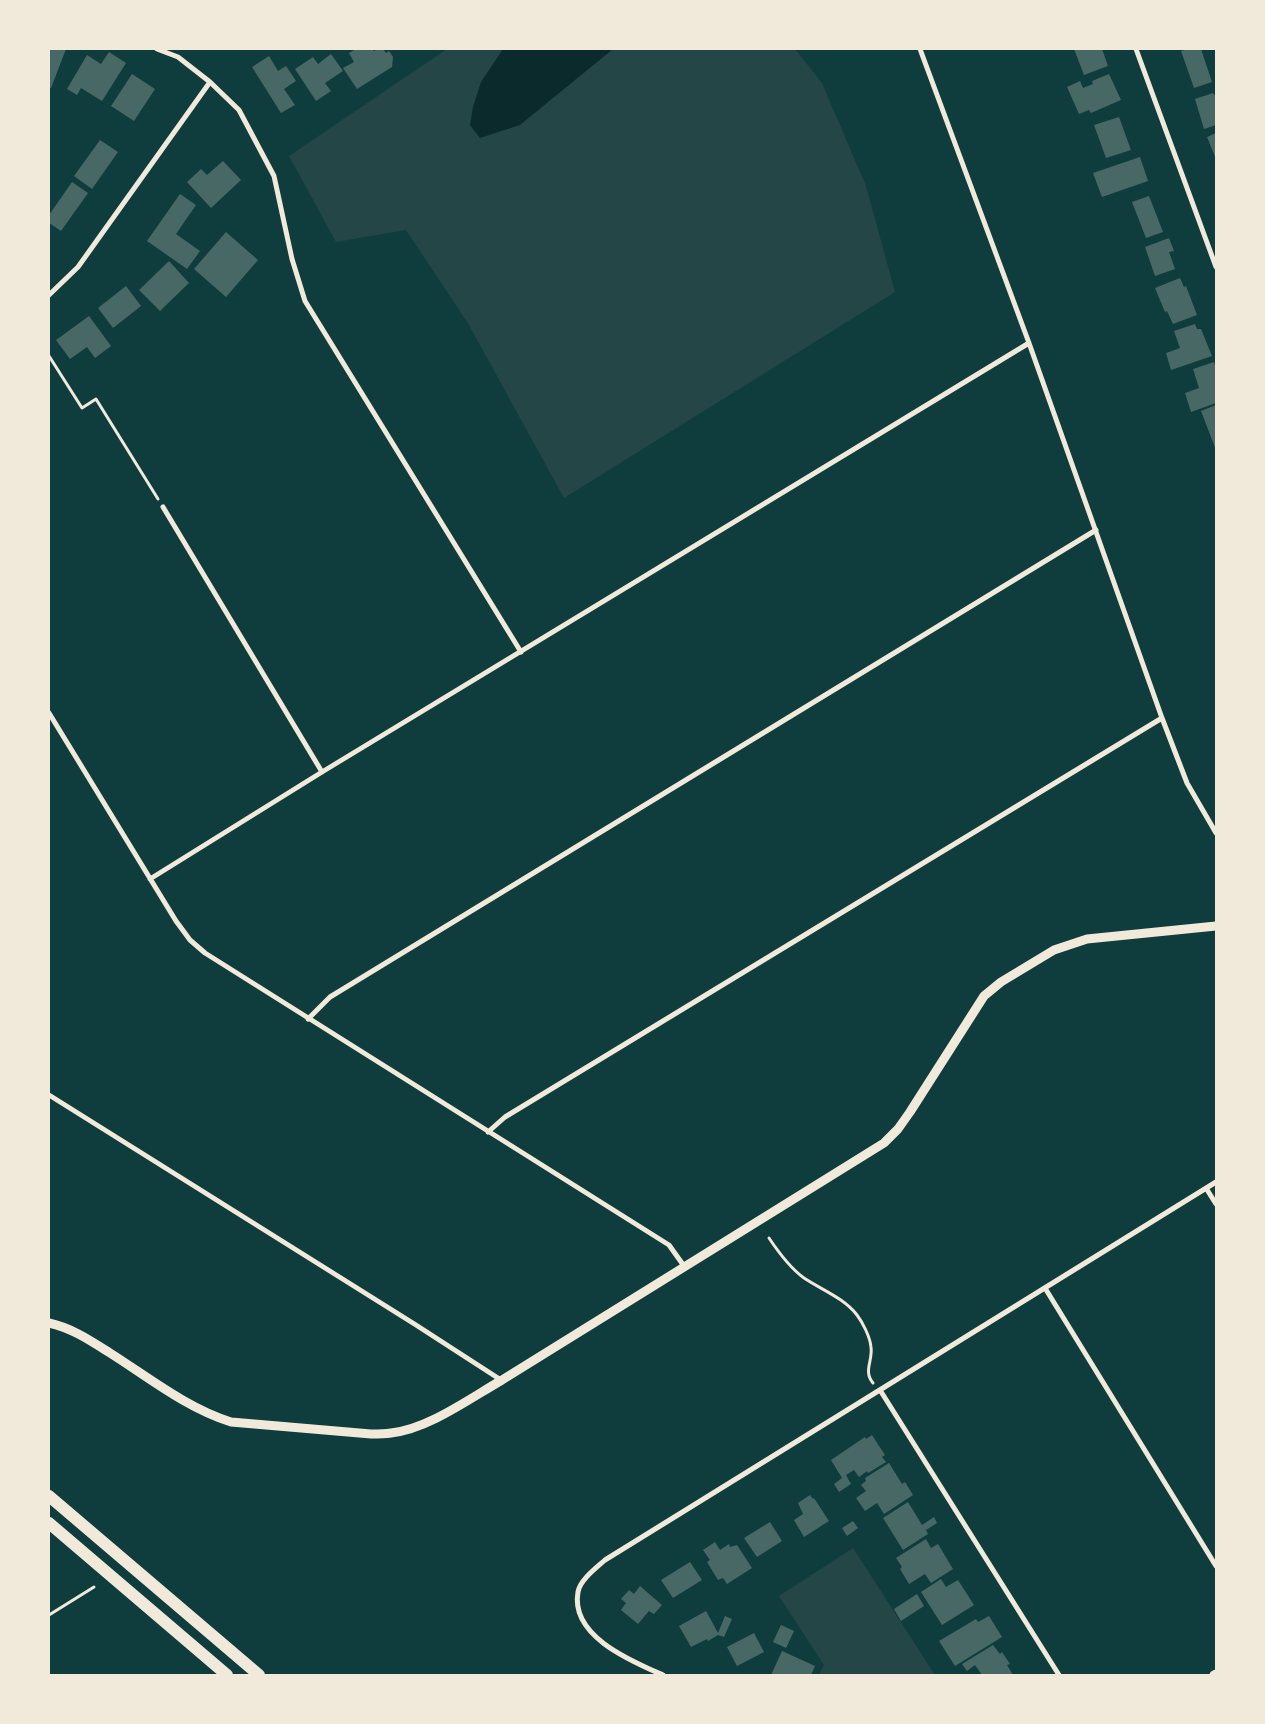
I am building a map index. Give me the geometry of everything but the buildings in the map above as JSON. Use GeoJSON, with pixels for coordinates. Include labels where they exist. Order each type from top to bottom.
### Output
{"type":"FeatureCollection","features":[{"type":"Feature","properties":{"kind":"main road"},"geometry":{"type":"LineString","coordinates":[[49,1496],[259,1675]]}},
{"type":"Feature","properties":{"kind":"main road"},"geometry":{"type":"LineString","coordinates":[[49,1523],[227,1675]]}},
{"type":"Feature","properties":{"kind":"street"},"geometry":{"type":"LineString","coordinates":[[157,49],[178,57],[210,82],[238,110],[274,176],[292,259],[305,301],[521,652]]}},
{"type":"Feature","properties":{"kind":"street"},"geometry":{"type":"LineString","coordinates":[[920,49],[1029,343],[1162,718],[1187,782],[1216,832]]}},
{"type":"Feature","properties":{"kind":"street"},"geometry":{"type":"LineString","coordinates":[[1136,49],[1216,266]]}},
{"type":"Feature","properties":{"kind":"street"},"geometry":{"type":"LineString","coordinates":[[49,296],[78,267],[210,82]]}},
{"type":"Feature","properties":{"kind":"street"},"geometry":{"type":"LineString","coordinates":[[150,879],[322,772],[1029,343]]}},
{"type":"Feature","properties":{"kind":"street"},"geometry":{"type":"LineString","coordinates":[[163,507],[322,772]]}},
{"type":"Feature","properties":{"kind":"street"},"geometry":{"type":"LineString","coordinates":[[308,1019],[330,997],[1096,530]]}},
{"type":"Feature","properties":{"kind":"street"},"geometry":{"type":"LineString","coordinates":[[49,713],[176,921],[190,940],[205,953],[308,1019],[668,1246],[684,1266]]}},
{"type":"Feature","properties":{"kind":"street"},"geometry":{"type":"LineString","coordinates":[[488,1132],[505,1117],[1162,718]]}},
{"type":"Feature","properties":{"kind":"street"},"geometry":{"type":"LineString","coordinates":[[49,1323],[60,1325],[88,1339],[193,1405],[217,1418],[231,1422],[371,1434],[391,1433],[424,1423],[502,1380],[884,1143],[898,1129],[910,1112],[984,996],[1001,982],[1054,950],[1087,939],[1216,926]]}},
{"type":"Feature","properties":{"kind":"street"},"geometry":{"type":"LineString","coordinates":[[49,1095],[502,1380]]}},
{"type":"Feature","properties":{"kind":"street"},"geometry":{"type":"LineString","coordinates":[[663,1675],[632,1662],[590,1632],[578,1612],[578,1591],[589,1574],[605,1560],[1216,1182]]}},
{"type":"Feature","properties":{"kind":"street"},"geometry":{"type":"LineString","coordinates":[[1206,1188],[1216,1204]]}},
{"type":"Feature","properties":{"kind":"street"},"geometry":{"type":"LineString","coordinates":[[1045,1288],[1216,1566]]}},
{"type":"Feature","properties":{"kind":"street"},"geometry":{"type":"LineString","coordinates":[[880,1390],[1059,1675]]}},
{"type":"Feature","properties":{"kind":"path"},"geometry":{"type":"LineString","coordinates":[[49,356],[82,408],[96,399],[163,507]]}},
{"type":"Feature","properties":{"kind":"path"},"geometry":{"type":"LineString","coordinates":[[769,1238],[788,1263],[804,1277],[848,1305],[859,1317],[871,1346],[871,1360],[867,1371],[869,1378],[880,1390]]}},
{"type":"Feature","properties":{"kind":"path"},"geometry":{"type":"LineString","coordinates":[[49,1614],[94,1587]]}},
{"type":"Feature","properties":{"kind":"shaded area"},"geometry":{"type":"Polygon","coordinates":[[[447,49],[795,49],[822,83],[866,186],[895,292],[564,498],[469,325],[406,230],[336,242],[289,156],[447,49]]]}},
{"type":"Feature","properties":{"kind":"shaded area"},"geometry":{"type":"Polygon","coordinates":[[[503,49],[613,49],[520,125],[480,138],[470,125],[473,107],[481,82],[503,49]]]}},
{"type":"Feature","properties":{"kind":"shaded area"},"geometry":{"type":"Polygon","coordinates":[[[853,1548],[935,1675],[819,1675],[824,1665],[779,1596],[853,1548]]]}}]}
